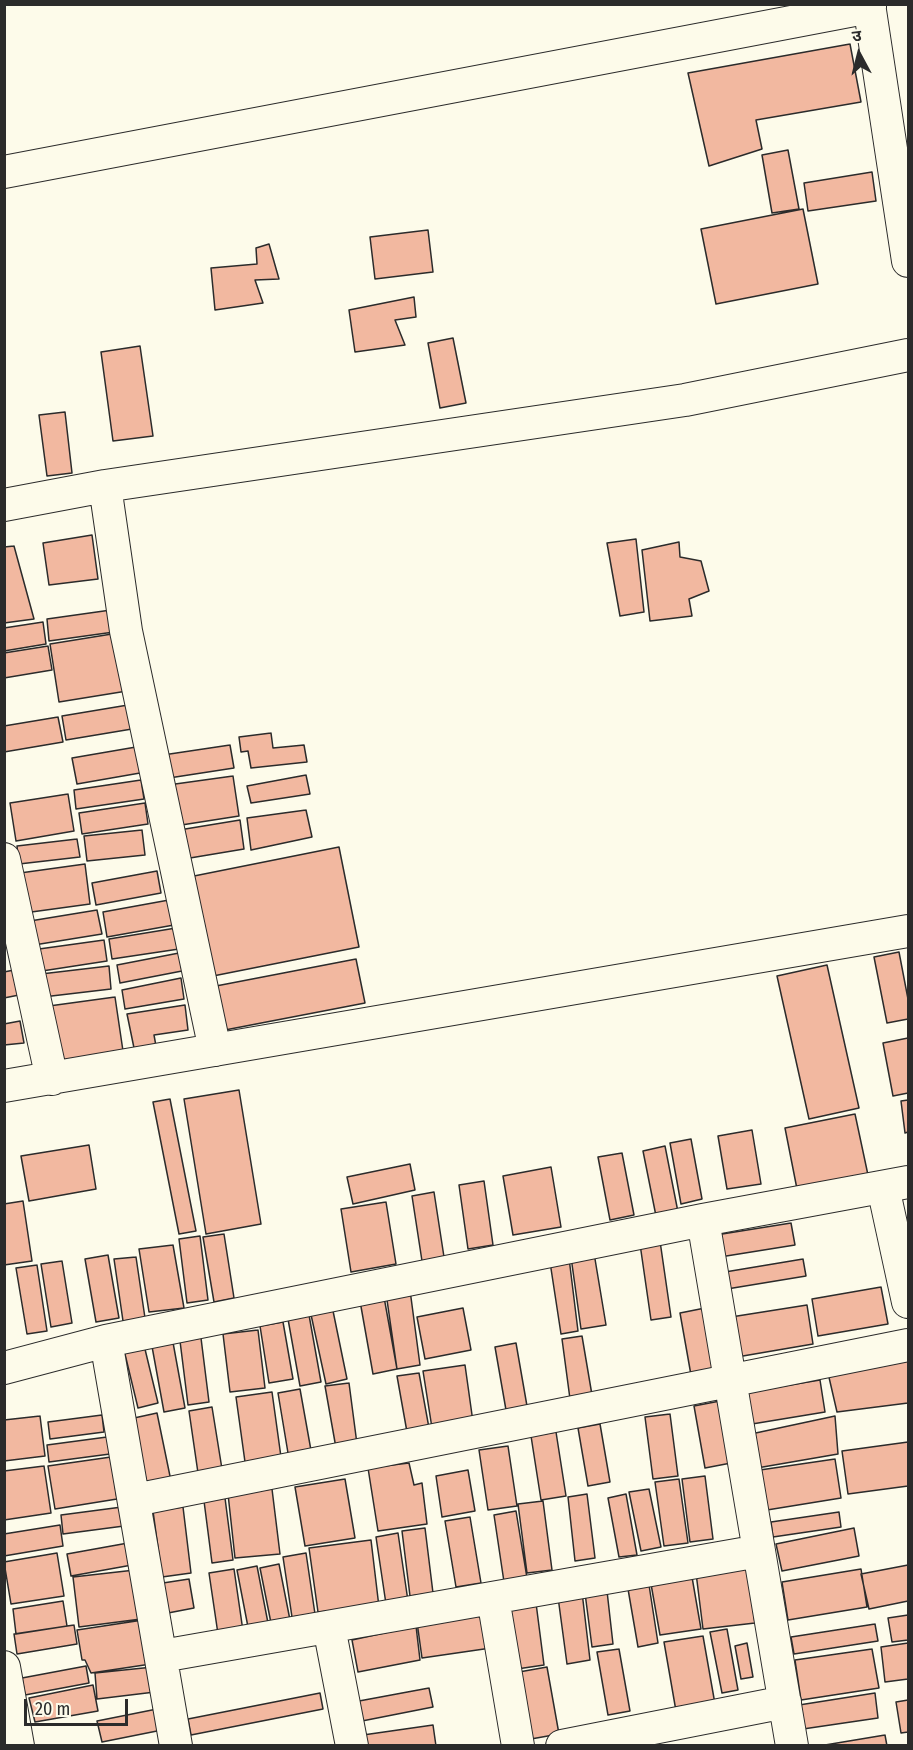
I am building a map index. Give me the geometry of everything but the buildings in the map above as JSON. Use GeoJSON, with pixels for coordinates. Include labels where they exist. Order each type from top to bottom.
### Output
{"type":"FeatureCollection","features":[{"type":"Feature","properties":{"kind":"street"},"geometry":{"type":"LineString","coordinates":[[4,172],[869,6],[902,175],[909,261]]}},
{"type":"Feature","properties":{"kind":"street"},"geometry":{"type":"LineString","coordinates":[[4,505],[105,486],[686,400],[909,356]]}},
{"type":"Feature","properties":{"kind":"street"},"geometry":{"type":"LineString","coordinates":[[105,486],[126,631],[215,1050]]}},
{"type":"Feature","properties":{"kind":"street"},"geometry":{"type":"LineString","coordinates":[[4,859],[52,1079]]}},
{"type":"Feature","properties":{"kind":"street"},"geometry":{"type":"LineString","coordinates":[[4,1086],[909,931]]}},
{"type":"Feature","properties":{"kind":"street"},"geometry":{"type":"LineString","coordinates":[[4,1368],[106,1341],[703,1220],[896,1184],[909,1302]]}},
{"type":"Feature","properties":{"kind":"street"},"geometry":{"type":"LineString","coordinates":[[703,1220],[792,1746]]}},
{"type":"Feature","properties":{"kind":"street"},"geometry":{"type":"LineString","coordinates":[[106,1341],[176,1746]]}},
{"type":"Feature","properties":{"kind":"street"},"geometry":{"type":"LineString","coordinates":[[135,1500],[909,1345]]}},
{"type":"Feature","properties":{"kind":"street"},"geometry":{"type":"LineString","coordinates":[[162,1656],[759,1551]]}},
{"type":"Feature","properties":{"kind":"street"},"geometry":{"type":"LineString","coordinates":[[493,1598],[518,1746]]}},
{"type":"Feature","properties":{"kind":"street"},"geometry":{"type":"LineString","coordinates":[[330,1627],[352,1746]]}},
{"type":"Feature","properties":{"kind":"street"},"geometry":{"type":"LineString","coordinates":[[4,1667],[18,1746]]}},
{"type":"Feature","properties":{"kind":"street"},"geometry":{"type":"LineString","coordinates":[[562,1746],[785,1702]]}}]}
